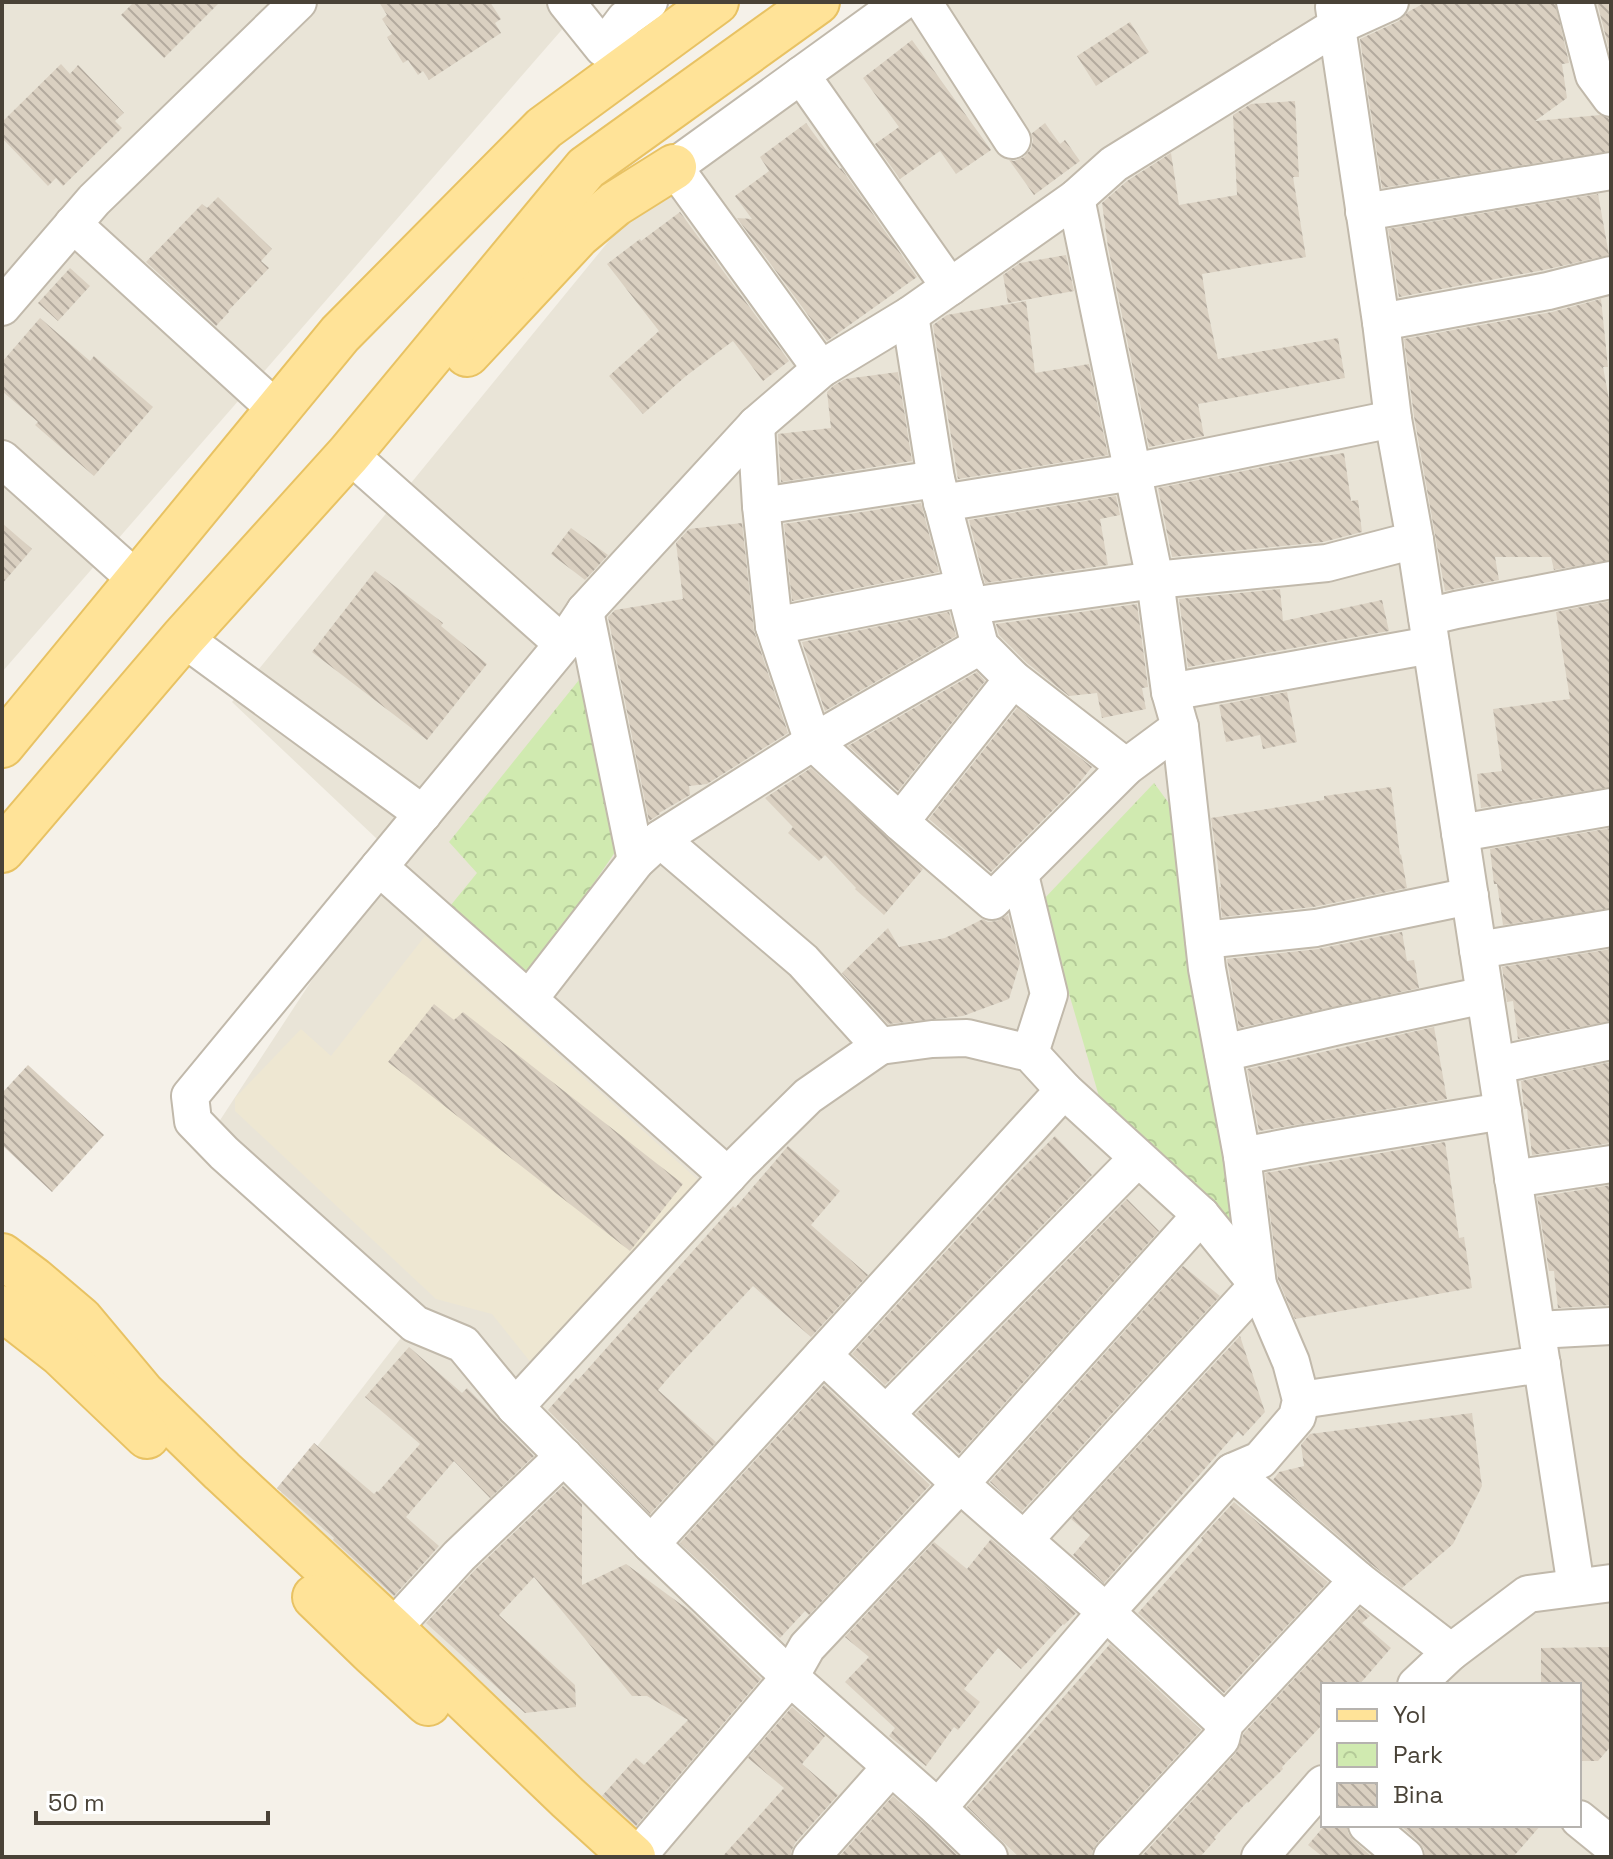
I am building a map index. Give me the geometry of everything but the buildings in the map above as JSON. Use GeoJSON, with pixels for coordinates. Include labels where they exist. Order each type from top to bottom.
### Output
{"type":"FeatureCollection","features":[{"type":"Feature","properties":{"kind":"main road"},"geometry":{"type":"LineString","coordinates":[[544,128],[716,2]]}},
{"type":"Feature","properties":{"kind":"main road"},"geometry":{"type":"LineString","coordinates":[[2,850],[183,638],[349,454],[586,168],[817,2]]}},
{"type":"Feature","properties":{"kind":"main road"},"geometry":{"type":"LineString","coordinates":[[2,745],[340,334],[544,128],[603,48]]}},
{"type":"Feature","properties":{"kind":"main road"},"geometry":{"type":"LineString","coordinates":[[349,454],[471,350],[578,235],[615,204],[674,167]]}},
{"type":"Feature","properties":{"kind":"main road"},"geometry":{"type":"LineString","coordinates":[[2,1256],[80,1319],[142,1393],[233,1482],[568,1798],[635,1857]]}},
{"type":"Feature","properties":{"kind":"main road"},"geometry":{"type":"LineString","coordinates":[[2,1308],[60,1353],[373,1653],[598,1857]]}},
{"type":"Feature","properties":{"kind":"street"},"geometry":{"type":"LineString","coordinates":[[2,307],[94,200],[298,2]]}},
{"type":"Feature","properties":{"kind":"street"},"geometry":{"type":"LineString","coordinates":[[566,2],[603,48],[625,19],[649,2]]}},
{"type":"Feature","properties":{"kind":"street"},"geometry":{"type":"LineString","coordinates":[[821,369],[674,167],[902,2]]}},
{"type":"Feature","properties":{"kind":"street"},"geometry":{"type":"LineString","coordinates":[[923,2],[1012,140]]}},
{"type":"Feature","properties":{"kind":"street"},"geometry":{"type":"LineString","coordinates":[[989,1857],[790,1677],[651,1544],[515,1407],[463,1344],[415,1324],[224,1153],[193,1121],[190,1096],[563,644],[585,611],[756,425],[821,369],[910,315],[1076,198],[1114,164],[1334,14],[1390,2]]}},
{"type":"Feature","properties":{"kind":"street"},"geometry":{"type":"LineString","coordinates":[[1575,2],[1594,75],[1611,98]]}},
{"type":"Feature","properties":{"kind":"street"},"geometry":{"type":"LineString","coordinates":[[1334,14],[1393,419],[1415,540],[1539,1347],[1594,1585],[1528,1594],[1451,1652],[1418,1683]]}},
{"type":"Feature","properties":{"kind":"street"},"geometry":{"type":"LineString","coordinates":[[801,75],[950,287]]}},
{"type":"Feature","properties":{"kind":"street"},"geometry":{"type":"LineString","coordinates":[[1364,212],[1611,171]]}},
{"type":"Feature","properties":{"kind":"street"},"geometry":{"type":"LineString","coordinates":[[1024,1540],[1258,1285],[1242,1156],[1207,969],[1180,727],[1170,692],[1155,580],[1076,198]]}},
{"type":"Feature","properties":{"kind":"street"},"geometry":{"type":"LineString","coordinates":[[73,224],[277,410]]}},
{"type":"Feature","properties":{"kind":"street"},"geometry":{"type":"LineString","coordinates":[[1381,322],[1548,291],[1611,275]]}},
{"type":"Feature","properties":{"kind":"street"},"geometry":{"type":"LineString","coordinates":[[910,315],[939,491],[980,646],[1013,679],[1126,767]]}},
{"type":"Feature","properties":{"kind":"street"},"geometry":{"type":"LineString","coordinates":[[761,506],[1133,472],[1393,419]]}},
{"type":"Feature","properties":{"kind":"street"},"geometry":{"type":"LineString","coordinates":[[756,425],[774,626],[813,742],[992,901],[1126,767],[1180,727]]}},
{"type":"Feature","properties":{"kind":"street"},"geometry":{"type":"LineString","coordinates":[[349,454],[563,644]]}},
{"type":"Feature","properties":{"kind":"street"},"geometry":{"type":"LineString","coordinates":[[2,459],[137,580]]}},
{"type":"Feature","properties":{"kind":"street"},"geometry":{"type":"LineString","coordinates":[[774,626],[967,597],[1327,563],[1415,540]]}},
{"type":"Feature","properties":{"kind":"street"},"geometry":{"type":"LineString","coordinates":[[1170,692],[1429,631],[1456,610],[1611,580]]}},
{"type":"Feature","properties":{"kind":"street"},"geometry":{"type":"LineString","coordinates":[[585,611],[648,850],[803,961],[880,1046]]}},
{"type":"Feature","properties":{"kind":"street"},"geometry":{"type":"LineString","coordinates":[[183,638],[423,814]]}},
{"type":"Feature","properties":{"kind":"street"},"geometry":{"type":"LineString","coordinates":[[529,999],[648,850],[813,742],[980,646]]}},
{"type":"Feature","properties":{"kind":"street"},"geometry":{"type":"LineString","coordinates":[[900,822],[1013,679]]}},
{"type":"Feature","properties":{"kind":"street"},"geometry":{"type":"LineString","coordinates":[[1460,833],[1611,807]]}},
{"type":"Feature","properties":{"kind":"street"},"geometry":{"type":"LineString","coordinates":[[379,867],[728,1176]]}},
{"type":"Feature","properties":{"kind":"street"},"geometry":{"type":"LineString","coordinates":[[1020,875],[1049,994],[1030,1053]]}},
{"type":"Feature","properties":{"kind":"street"},"geometry":{"type":"LineString","coordinates":[[1204,940],[1316,928],[1470,896]]}},
{"type":"Feature","properties":{"kind":"street"},"geometry":{"type":"LineString","coordinates":[[1478,950],[1611,928]]}},
{"type":"Feature","properties":{"kind":"street"},"geometry":{"type":"LineString","coordinates":[[1223,1053],[1485,995]]}},
{"type":"Feature","properties":{"kind":"street"},"geometry":{"type":"LineString","coordinates":[[515,1407],[728,1176],[808,1096],[880,1046],[967,1038],[1030,1053],[1064,1090],[1201,1215],[1258,1285],[1291,1362],[1301,1400],[1297,1417],[1260,1460],[1232,1472],[1106,1612],[938,1808]]}},
{"type":"Feature","properties":{"kind":"street"},"geometry":{"type":"LineString","coordinates":[[1496,1065],[1611,1041]]}},
{"type":"Feature","properties":{"kind":"street"},"geometry":{"type":"LineString","coordinates":[[651,1544],[1064,1090]]}},
{"type":"Feature","properties":{"kind":"street"},"geometry":{"type":"LineString","coordinates":[[1242,1156],[1503,1111]]}},
{"type":"Feature","properties":{"kind":"street"},"geometry":{"type":"LineString","coordinates":[[886,1414],[1138,1158]]}},
{"type":"Feature","properties":{"kind":"street"},"geometry":{"type":"LineString","coordinates":[[1513,1179],[1611,1164]]}},
{"type":"Feature","properties":{"kind":"street"},"geometry":{"type":"LineString","coordinates":[[635,1857],[790,1677],[807,1647],[960,1484],[1201,1215]]}},
{"type":"Feature","properties":{"kind":"street"},"geometry":{"type":"LineString","coordinates":[[1301,1400],[1539,1347],[1611,1326]]}},
{"type":"Feature","properties":{"kind":"street"},"geometry":{"type":"LineString","coordinates":[[823,1355],[960,1484],[1106,1612],[1225,1723]]}},
{"type":"Feature","properties":{"kind":"street"},"geometry":{"type":"LineString","coordinates":[[392,1629],[459,1556],[564,1456]]}},
{"type":"Feature","properties":{"kind":"street"},"geometry":{"type":"LineString","coordinates":[[1232,1472],[1358,1580],[1451,1652]]}},
{"type":"Feature","properties":{"kind":"street"},"geometry":{"type":"LineString","coordinates":[[1112,1857],[1221,1739],[1225,1723],[1358,1580]]}},
{"type":"Feature","properties":{"kind":"street"},"geometry":{"type":"LineString","coordinates":[[811,1857],[891,1767]]}},
{"type":"Feature","properties":{"kind":"street"},"geometry":{"type":"LineString","coordinates":[[1260,1857],[1321,1787]]}},
{"type":"Feature","properties":{"kind":"street"},"geometry":{"type":"LineString","coordinates":[[1581,1821],[1611,1845]]}},
{"type":"Feature","properties":{"kind":"street"},"geometry":{"type":"LineString","coordinates":[[1369,1827],[1405,1857]]}},
{"type":"Feature","properties":{"kind":"shaded area"},"geometry":{"type":"Polygon","coordinates":[[[2,2],[586,2],[2,672],[2,2]]]}},
{"type":"Feature","properties":{"kind":"shaded area"},"geometry":{"type":"Polygon","coordinates":[[[908,2],[1611,2],[1611,1857],[641,1857],[260,1520],[418,1316],[209,1137],[394,855],[232,702],[693,138],[908,2]]]}},
{"type":"Feature","properties":{"kind":"shaded area"},"geometry":{"type":"Polygon","coordinates":[[[425,936],[707,1188],[540,1374],[492,1314],[436,1299],[235,1111],[235,1098],[301,1029],[331,1056],[425,936]]]}},
{"type":"Feature","properties":{"kind":"green space"},"geometry":{"type":"Polygon","coordinates":[[[591,665],[620,845],[525,983],[442,916],[477,873],[449,842],[591,665]]]}},
{"type":"Feature","properties":{"kind":"green space"},"geometry":{"type":"Polygon","coordinates":[[[1154,783],[1196,840],[1250,1222],[1231,1223],[1105,1117],[1042,901],[1154,783]]]}}]}
